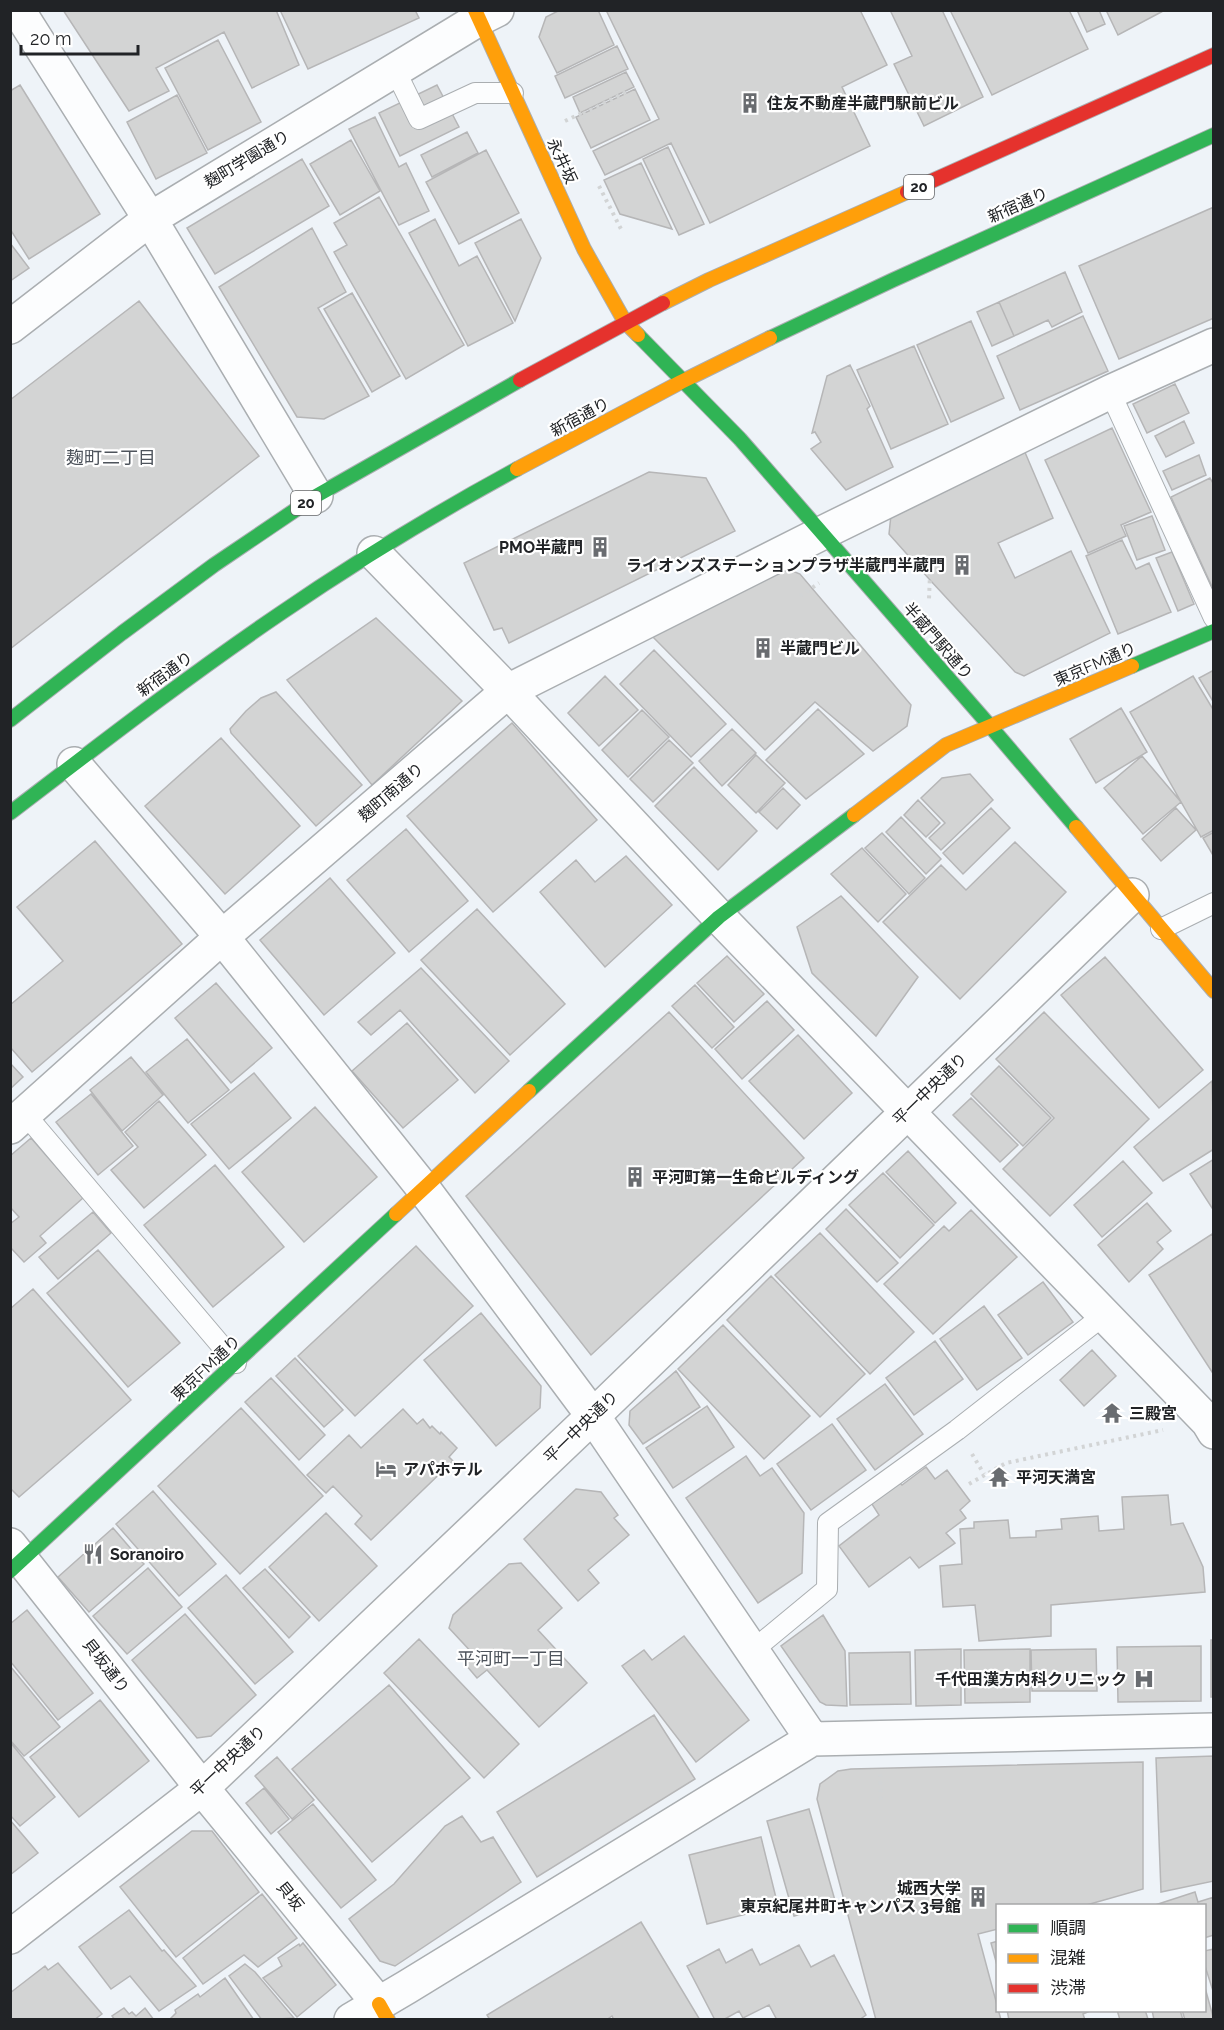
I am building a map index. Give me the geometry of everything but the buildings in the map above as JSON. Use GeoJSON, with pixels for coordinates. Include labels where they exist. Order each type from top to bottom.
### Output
{"type":"FeatureCollection","features":[{"type":"Feature","properties":{"kind":"main road","name":"永井坂"},"geometry":{"type":"LineString","coordinates":[[484,13],[513,93],[584,249],[626,322]]}},
{"type":"Feature","properties":{"kind":"main road","name":"20"},"geometry":{"type":"LineString","coordinates":[[10,720],[214,565],[316,496],[538,369],[709,280],[1214,55]]}},
{"type":"Feature","properties":{"kind":"main road","name":"新宿通り"},"geometry":{"type":"LineString","coordinates":[[10,813],[167,693],[262,625],[374,553],[478,491],[605,421],[762,340],[1214,135]]}},
{"type":"Feature","properties":{"kind":"main road","name":"半蔵門駅通り"},"geometry":{"type":"LineString","coordinates":[[626,322],[740,439],[990,726],[1214,991]]}},
{"type":"Feature","properties":{"kind":"main road","name":"東京FM通り"},"geometry":{"type":"LineString","coordinates":[[15,1559],[236,1363],[719,917],[946,745],[1214,632]]}},
{"type":"Feature","properties":{"kind":"street"},"geometry":{"type":"LineString","coordinates":[[18,10],[150,219],[316,496]]}},
{"type":"Feature","properties":{"kind":"street","name":"麹町学園通り"},"geometry":{"type":"LineString","coordinates":[[10,327],[150,219],[484,13]]}},
{"type":"Feature","properties":{"kind":"street","name":"麹町南通り"},"geometry":{"type":"LineString","coordinates":[[18,1120],[222,937],[508,691],[822,533],[1110,392],[1214,345]]}},
{"type":"Feature","properties":{"kind":"street"},"geometry":{"type":"LineString","coordinates":[[374,553],[508,691],[719,917],[1212,1424]]}},
{"type":"Feature","properties":{"kind":"street"},"geometry":{"type":"LineString","coordinates":[[74,764],[222,937],[423,1188],[593,1416],[812,1739]]}},
{"type":"Feature","properties":{"kind":"street","name":"平一中央通り"},"geometry":{"type":"LineString","coordinates":[[10,1937],[202,1788],[593,1416],[1132,895]]}},
{"type":"Feature","properties":{"kind":"street","name":"貝坂通り"},"geometry":{"type":"LineString","coordinates":[[15,1559],[202,1788]]}},
{"type":"Feature","properties":{"kind":"street"},"geometry":{"type":"LineString","coordinates":[[372,2014],[812,1739],[1214,1730]]}},
{"type":"Feature","properties":{"kind":"street","name":"貝坂"},"geometry":{"type":"LineString","coordinates":[[202,1788],[372,2014]]}},
{"type":"Feature","properties":{"kind":"lane"},"geometry":{"type":"LineString","coordinates":[[395,70],[419,119],[475,93],[513,93]]}},
{"type":"Feature","properties":{"kind":"lane"},"geometry":{"type":"LineString","coordinates":[[1110,392],[1214,618]]}},
{"type":"Feature","properties":{"kind":"lane"},"geometry":{"type":"LineString","coordinates":[[1161,929],[1214,903]]}},
{"type":"Feature","properties":{"kind":"lane"},"geometry":{"type":"LineString","coordinates":[[18,1120],[236,1363]]}},
{"type":"Feature","properties":{"kind":"lane"},"geometry":{"type":"LineString","coordinates":[[752,1651],[826,1589],[828,1523],[957,1430],[1104,1315]]}},
{"type":"Feature","properties":{"kind":"path"},"geometry":{"type":"LineString","coordinates":[[565,122],[626,92],[629,97]]}},
{"type":"Feature","properties":{"kind":"path"},"geometry":{"type":"LineString","coordinates":[[583,114],[586,121]]}},
{"type":"Feature","properties":{"kind":"path"},"geometry":{"type":"LineString","coordinates":[[922,560],[930,574],[929,603]]}},
{"type":"Feature","properties":{"kind":"path"},"geometry":{"type":"LineString","coordinates":[[800,596],[820,582]]}},
{"type":"Feature","properties":{"kind":"path"},"geometry":{"type":"LineString","coordinates":[[969,1484],[1006,1463],[1148,1432]]}},
{"type":"Feature","properties":{"kind":"traffic: fast"},"geometry":{"type":"LineString","coordinates":[[770,338],[1214,135]]}},
{"type":"Feature","properties":{"kind":"traffic: fast"},"geometry":{"type":"LineString","coordinates":[[638,335],[740,439],[1076,827]]}},
{"type":"Feature","properties":{"kind":"traffic: fast"},"geometry":{"type":"LineString","coordinates":[[10,720],[214,565],[316,496],[520,380]]}},
{"type":"Feature","properties":{"kind":"traffic: fast"},"geometry":{"type":"LineString","coordinates":[[10,813],[110,736],[281,613],[397,538],[517,469]]}},
{"type":"Feature","properties":{"kind":"traffic: fast"},"geometry":{"type":"LineString","coordinates":[[1132,666],[1214,631]]}},
{"type":"Feature","properties":{"kind":"traffic: fast"},"geometry":{"type":"LineString","coordinates":[[529,1091],[719,917],[854,815]]}},
{"type":"Feature","properties":{"kind":"traffic: fast"},"geometry":{"type":"LineString","coordinates":[[10,1571],[396,1214]]}},
{"type":"Feature","properties":{"kind":"traffic: slow"},"geometry":{"type":"LineString","coordinates":[[475,10],[584,249],[625,322],[638,335]]}},
{"type":"Feature","properties":{"kind":"traffic: slow"},"geometry":{"type":"LineString","coordinates":[[663,303],[709,280],[907,192]]}},
{"type":"Feature","properties":{"kind":"traffic: slow"},"geometry":{"type":"LineString","coordinates":[[517,469],[681,382],[770,338]]}},
{"type":"Feature","properties":{"kind":"traffic: slow"},"geometry":{"type":"LineString","coordinates":[[854,815],[946,745],[1132,666]]}},
{"type":"Feature","properties":{"kind":"traffic: slow"},"geometry":{"type":"LineString","coordinates":[[1076,827],[1214,991]]}},
{"type":"Feature","properties":{"kind":"traffic: slow"},"geometry":{"type":"LineString","coordinates":[[396,1214],[529,1091]]}},
{"type":"Feature","properties":{"kind":"traffic: slow"},"geometry":{"type":"LineString","coordinates":[[379,2004],[388,2020]]}},
{"type":"Feature","properties":{"kind":"traffic: jam"},"geometry":{"type":"LineString","coordinates":[[907,192],[1214,55]]}},
{"type":"Feature","properties":{"kind":"traffic: jam"},"geometry":{"type":"LineString","coordinates":[[520,380],[663,303]]}},
{"type":"Feature","properties":{"kind":"place","name":"住友不動産半蔵門駅前ビル"},"geometry":{"type":"Point","coordinates":[750,103]}},
{"type":"Feature","properties":{"kind":"place","name":"PMO半蔵門"},"geometry":{"type":"Point","coordinates":[600,547]}},
{"type":"Feature","properties":{"kind":"place","name":"ライオンズステーションプラザ半蔵門半蔵門"},"geometry":{"type":"Point","coordinates":[962,565]}},
{"type":"Feature","properties":{"kind":"place","name":"半蔵門ビル"},"geometry":{"type":"Point","coordinates":[763,648]}},
{"type":"Feature","properties":{"kind":"place","name":"平河町第一生命ビルディング"},"geometry":{"type":"Point","coordinates":[635,1177]}},
{"type":"Feature","properties":{"kind":"place","name":"三殿宮"},"geometry":{"type":"Point","coordinates":[1112,1413]}},
{"type":"Feature","properties":{"kind":"place","name":"アパホテル"},"geometry":{"type":"Point","coordinates":[386,1469]}},
{"type":"Feature","properties":{"kind":"place","name":"平河天満宮"},"geometry":{"type":"Point","coordinates":[999,1477]}},
{"type":"Feature","properties":{"kind":"place","name":"Soranoiro"},"geometry":{"type":"Point","coordinates":[93,1554]}},
{"type":"Feature","properties":{"kind":"place","name":"千代田漢方内科クリニック"},"geometry":{"type":"Point","coordinates":[1144,1679]}},
{"type":"Feature","properties":{"kind":"place","name":"城西大学 東京紀尾井町キャンパス 3号館"},"geometry":{"type":"Point","coordinates":[978,1897]}},
{"type":"Feature","properties":{"kind":"district","name":"麹町二丁目"},"geometry":{"type":"Point","coordinates":[111,457]}},
{"type":"Feature","properties":{"kind":"district","name":"平河町一丁目"},"geometry":{"type":"Point","coordinates":[511,1658]}}]}
